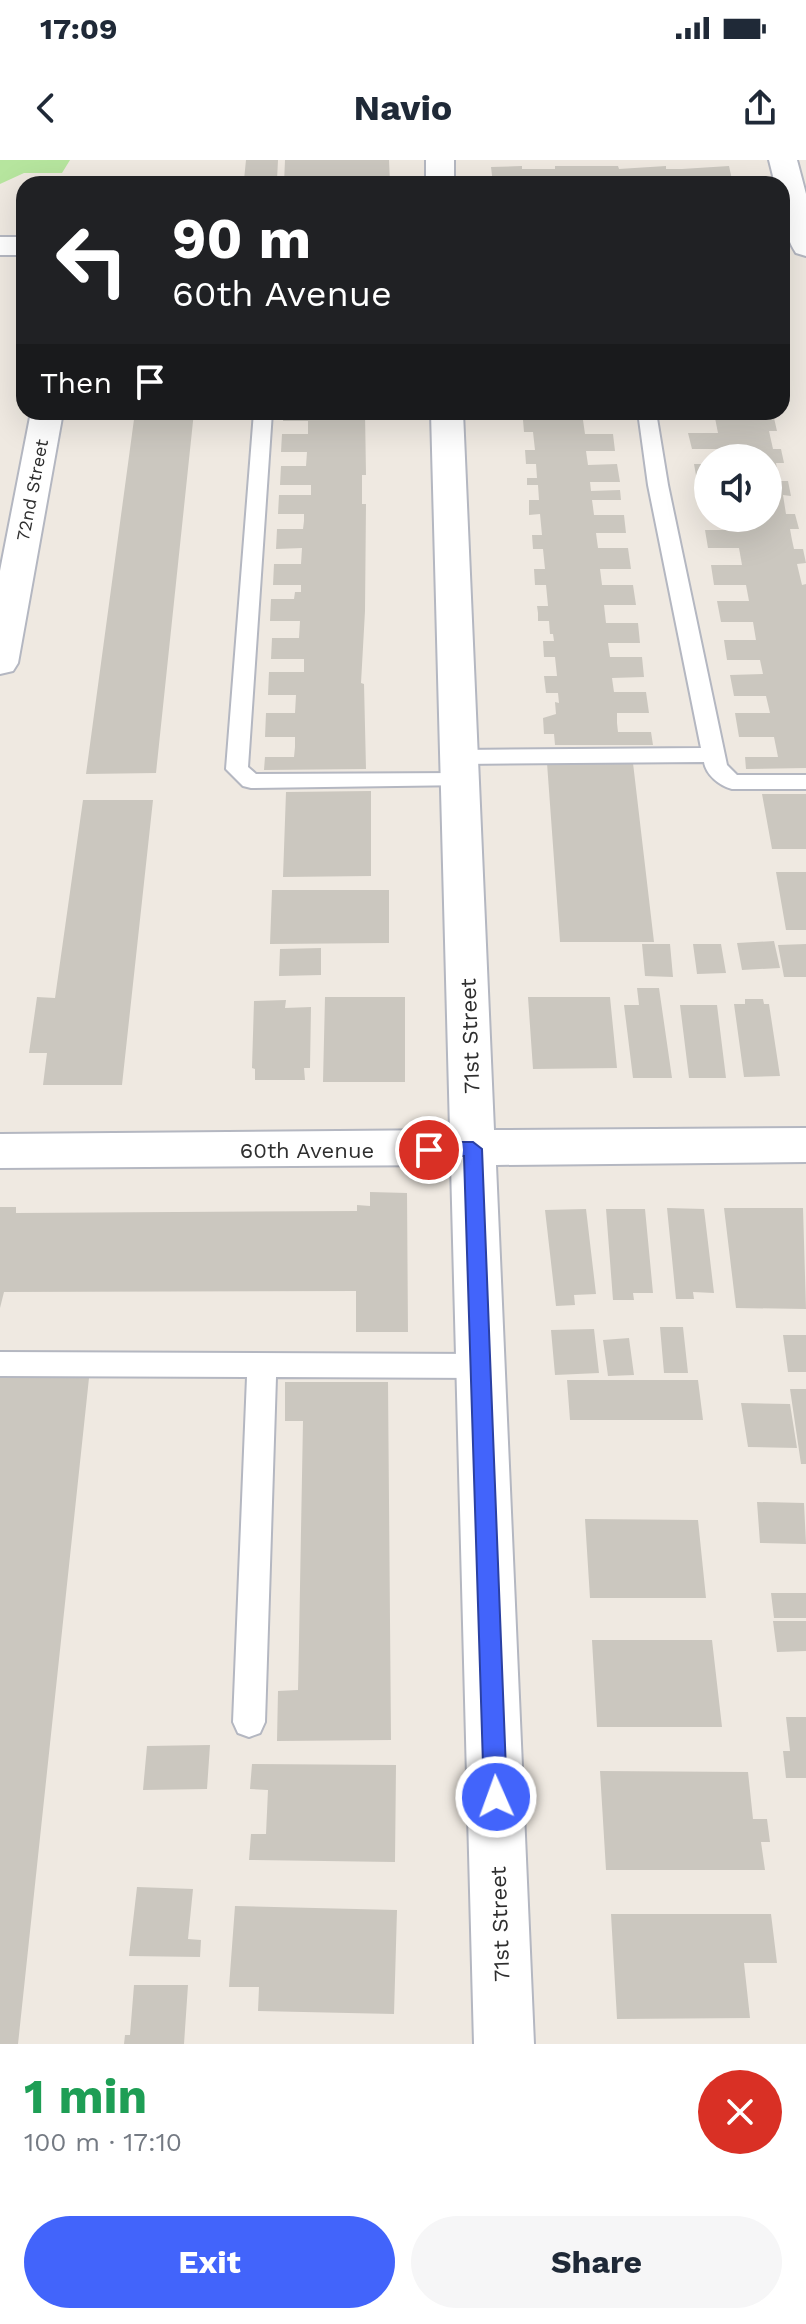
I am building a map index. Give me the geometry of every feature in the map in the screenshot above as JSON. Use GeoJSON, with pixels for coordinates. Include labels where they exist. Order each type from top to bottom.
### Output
{"type":"FeatureCollection","features":[{"type":"Feature","properties":{"kind":"street"},"geometry":{"type":"LineString","coordinates":[[790,186],[806,245]]}},
{"type":"Feature","properties":{"kind":"street","name":"72nd Street"},"geometry":{"type":"LineString","coordinates":[[0,663],[46,420]]}},
{"type":"Feature","properties":{"kind":"street","name":"71st Street"},"geometry":{"type":"LineString","coordinates":[[447,420],[504,2044]]}},
{"type":"Feature","properties":{"kind":"street","name":"60th Avenue"},"geometry":{"type":"LineString","coordinates":[[0,1151],[806,1145]]}},
{"type":"Feature","properties":{"kind":"lane"},"geometry":{"type":"LineString","coordinates":[[262,420],[237,769],[251,781],[713,755]]}},
{"type":"Feature","properties":{"kind":"lane"},"geometry":{"type":"LineString","coordinates":[[648,420],[658,485],[716,768],[732,782],[806,782]]}},
{"type":"Feature","properties":{"kind":"lane"},"geometry":{"type":"LineString","coordinates":[[0,1364],[482,1366]]}},
{"type":"Feature","properties":{"kind":"lane"},"geometry":{"type":"LineString","coordinates":[[249,1722],[262,1365]]}},
{"type":"Feature","properties":{"kind":"green space"},"geometry":{"type":"Polygon","coordinates":[[[0,160],[70,160],[62,173],[24,173],[0,184],[0,160]]]}},
{"type":"Feature","properties":{"kind":"building"},"geometry":{"type":"Polygon","coordinates":[[[246,160],[278,160],[277,176],[244,176],[246,160]]]}},
{"type":"Feature","properties":{"kind":"building"},"geometry":{"type":"Polygon","coordinates":[[[285,160],[389,160],[390,176],[284,176],[285,160]]]}},
{"type":"Feature","properties":{"kind":"building"},"geometry":{"type":"Polygon","coordinates":[[[555,166],[618,166],[619,169],[666,166],[666,169],[682,169],[729,166],[731,176],[492,176],[491,167],[555,169],[555,166]]]}},
{"type":"Feature","properties":{"kind":"building"},"geometry":{"type":"Polygon","coordinates":[[[134,420],[193,420],[156,773],[86,774],[134,420]]]}},
{"type":"Feature","properties":{"kind":"building"},"geometry":{"type":"Polygon","coordinates":[[[365,420],[366,475],[362,475],[362,504],[366,504],[365,611],[361,683],[364,684],[366,769],[264,770],[265,757],[294,757],[295,747],[295,737],[265,737],[266,713],[295,713],[296,695],[268,695],[269,672],[304,672],[304,659],[271,659],[272,638],[299,638],[300,621],[270,621],[271,599],[294,599],[295,592],[301,592],[301,585],[273,585],[274,564],[301,564],[302,548],[276,549],[277,529],[303,529],[304,521],[304,514],[278,514],[279,495],[311,495],[311,485],[280,485],[281,466],[306,466],[307,452],[281,452],[282,434],[308,434],[308,421],[283,421],[365,420]]]}},
{"type":"Feature","properties":{"kind":"building"},"geometry":{"type":"Polygon","coordinates":[[[523,420],[583,420],[585,434],[613,434],[615,451],[586,451],[588,465],[617,464],[620,482],[590,482],[591,491],[620,490],[621,500],[592,500],[594,515],[624,515],[626,533],[596,533],[598,548],[628,548],[631,569],[600,569],[602,585],[633,585],[636,605],[604,605],[606,623],[638,623],[640,643],[608,643],[610,657],[642,657],[644,677],[612,678],[614,692],[646,692],[649,713],[617,713],[618,732],[651,732],[653,745],[555,745],[554,734],[544,734],[543,718],[556,714],[555,702],[559,703],[558,693],[546,693],[544,676],[557,676],[555,657],[544,657],[543,641],[554,641],[549,621],[538,621],[537,606],[548,606],[546,585],[535,585],[534,569],[545,569],[543,549],[533,549],[532,535],[542,535],[540,514],[529,515],[529,500],[539,500],[538,485],[527,485],[527,478],[537,478],[536,464],[526,464],[525,450],[535,450],[533,432],[524,432],[523,420]]]}},
{"type":"Feature","properties":{"kind":"building"},"geometry":{"type":"Polygon","coordinates":[[[715,420],[774,420],[777,431],[769,431],[772,444],[694,444],[694,449],[688,433],[718,433],[715,420]]]}},
{"type":"Feature","properties":{"kind":"building"},"geometry":{"type":"Polygon","coordinates":[[[782,481],[788,481],[791,496],[783,495],[786,514],[795,514],[799,529],[790,529],[794,549],[803,549],[806,563],[797,564],[802,585],[806,584],[806,768],[746,769],[745,757],[778,757],[774,737],[739,737],[735,713],[770,713],[766,696],[734,696],[730,675],[763,674],[760,660],[727,660],[724,640],[756,640],[753,622],[721,622],[717,601],[749,601],[746,585],[714,585],[711,565],[742,565],[739,548],[708,548],[705,532],[782,532],[782,481]]]}},
{"type":"Feature","properties":{"kind":"building"},"geometry":{"type":"Polygon","coordinates":[[[547,763],[633,763],[654,942],[560,942],[547,763]]]}},
{"type":"Feature","properties":{"kind":"building"},"geometry":{"type":"Polygon","coordinates":[[[371,791],[371,876],[283,877],[286,792],[371,791]]]}},
{"type":"Feature","properties":{"kind":"building"},"geometry":{"type":"Polygon","coordinates":[[[762,794],[806,794],[806,849],[772,849],[762,794]]]}},
{"type":"Feature","properties":{"kind":"building"},"geometry":{"type":"Polygon","coordinates":[[[83,800],[153,800],[122,1085],[43,1085],[47,1053],[29,1053],[37,997],[55,998],[83,800]]]}},
{"type":"Feature","properties":{"kind":"building"},"geometry":{"type":"Polygon","coordinates":[[[776,872],[806,872],[806,930],[786,930],[776,872]]]}},
{"type":"Feature","properties":{"kind":"building"},"geometry":{"type":"Polygon","coordinates":[[[272,890],[389,890],[389,943],[270,944],[272,890]]]}},
{"type":"Feature","properties":{"kind":"building"},"geometry":{"type":"Polygon","coordinates":[[[774,941],[780,968],[742,970],[737,943],[774,941]]]}},
{"type":"Feature","properties":{"kind":"building"},"geometry":{"type":"Polygon","coordinates":[[[642,944],[670,944],[673,977],[645,976],[642,944]]]}},
{"type":"Feature","properties":{"kind":"building"},"geometry":{"type":"Polygon","coordinates":[[[693,944],[721,944],[726,973],[697,974],[693,944]]]}},
{"type":"Feature","properties":{"kind":"building"},"geometry":{"type":"Polygon","coordinates":[[[806,944],[806,977],[784,977],[778,945],[806,944]]]}},
{"type":"Feature","properties":{"kind":"building"},"geometry":{"type":"Polygon","coordinates":[[[321,948],[321,975],[279,976],[280,949],[321,948]]]}},
{"type":"Feature","properties":{"kind":"building"},"geometry":{"type":"Polygon","coordinates":[[[637,988],[659,988],[672,1078],[633,1078],[624,1005],[639,1005],[637,988]]]}},
{"type":"Feature","properties":{"kind":"building"},"geometry":{"type":"Polygon","coordinates":[[[325,997],[405,997],[405,1082],[323,1082],[325,997]]]}},
{"type":"Feature","properties":{"kind":"building"},"geometry":{"type":"Polygon","coordinates":[[[528,997],[610,997],[617,1068],[533,1069],[528,997]]]}},
{"type":"Feature","properties":{"kind":"building"},"geometry":{"type":"Polygon","coordinates":[[[745,999],[763,999],[764,1004],[769,1004],[780,1076],[744,1077],[734,1004],[745,1004],[745,999]]]}},
{"type":"Feature","properties":{"kind":"building"},"geometry":{"type":"Polygon","coordinates":[[[286,1000],[285,1008],[311,1007],[310,1068],[304,1068],[305,1080],[255,1080],[255,1069],[252,1068],[254,1001],[286,1000]]]}},
{"type":"Feature","properties":{"kind":"building"},"geometry":{"type":"Polygon","coordinates":[[[680,1005],[717,1005],[726,1078],[689,1078],[680,1005]]]}},
{"type":"Feature","properties":{"kind":"building"},"geometry":{"type":"Polygon","coordinates":[[[370,1192],[407,1193],[408,1332],[356,1332],[356,1291],[4,1292],[0,1308],[0,1207],[16,1207],[16,1213],[357,1211],[357,1205],[370,1206],[370,1192]]]}},
{"type":"Feature","properties":{"kind":"building"},"geometry":{"type":"Polygon","coordinates":[[[667,1208],[704,1209],[714,1293],[693,1292],[694,1299],[676,1299],[667,1208]]]}},
{"type":"Feature","properties":{"kind":"building"},"geometry":{"type":"Polygon","coordinates":[[[724,1208],[803,1208],[806,1309],[736,1308],[724,1208]]]}},
{"type":"Feature","properties":{"kind":"building"},"geometry":{"type":"Polygon","coordinates":[[[586,1209],[596,1294],[574,1295],[575,1305],[556,1306],[545,1210],[586,1209]]]}},
{"type":"Feature","properties":{"kind":"building"},"geometry":{"type":"Polygon","coordinates":[[[606,1209],[645,1209],[653,1293],[633,1293],[634,1300],[613,1300],[606,1209]]]}},
{"type":"Feature","properties":{"kind":"building"},"geometry":{"type":"Polygon","coordinates":[[[660,1327],[683,1327],[688,1373],[664,1373],[660,1327]]]}},
{"type":"Feature","properties":{"kind":"building"},"geometry":{"type":"Polygon","coordinates":[[[594,1329],[599,1373],[555,1375],[551,1330],[594,1329]]]}},
{"type":"Feature","properties":{"kind":"building"},"geometry":{"type":"Polygon","coordinates":[[[783,1335],[806,1335],[806,1372],[788,1372],[783,1335]]]}},
{"type":"Feature","properties":{"kind":"building"},"geometry":{"type":"Polygon","coordinates":[[[629,1338],[634,1375],[608,1376],[603,1340],[629,1338]]]}},
{"type":"Feature","properties":{"kind":"building"},"geometry":{"type":"Polygon","coordinates":[[[0,1378],[89,1378],[18,2044],[0,2044],[0,1378]]]}},
{"type":"Feature","properties":{"kind":"building"},"geometry":{"type":"Polygon","coordinates":[[[567,1380],[698,1380],[703,1420],[570,1420],[567,1380]]]}},
{"type":"Feature","properties":{"kind":"building"},"geometry":{"type":"Polygon","coordinates":[[[285,1382],[388,1382],[391,1740],[277,1741],[278,1691],[298,1690],[303,1421],[285,1421],[285,1382]]]}},
{"type":"Feature","properties":{"kind":"building"},"geometry":{"type":"Polygon","coordinates":[[[790,1389],[806,1389],[806,1464],[801,1464],[790,1389]]]}},
{"type":"Feature","properties":{"kind":"building"},"geometry":{"type":"Polygon","coordinates":[[[741,1403],[790,1404],[797,1448],[748,1447],[741,1403]]]}},
{"type":"Feature","properties":{"kind":"building"},"geometry":{"type":"Polygon","coordinates":[[[757,1502],[804,1503],[806,1544],[760,1543],[757,1502]]]}},
{"type":"Feature","properties":{"kind":"building"},"geometry":{"type":"Polygon","coordinates":[[[585,1519],[698,1520],[706,1598],[590,1598],[585,1519]]]}},
{"type":"Feature","properties":{"kind":"building"},"geometry":{"type":"Polygon","coordinates":[[[771,1593],[806,1593],[806,1618],[774,1618],[771,1593]]]}},
{"type":"Feature","properties":{"kind":"building"},"geometry":{"type":"Polygon","coordinates":[[[773,1621],[806,1621],[806,1651],[777,1652],[773,1621]]]}},
{"type":"Feature","properties":{"kind":"building"},"geometry":{"type":"Polygon","coordinates":[[[592,1640],[712,1640],[722,1727],[597,1727],[592,1640]]]}},
{"type":"Feature","properties":{"kind":"building"},"geometry":{"type":"Polygon","coordinates":[[[786,1717],[806,1717],[806,1778],[786,1778],[783,1751],[790,1751],[786,1717]]]}},
{"type":"Feature","properties":{"kind":"building"},"geometry":{"type":"Polygon","coordinates":[[[210,1745],[207,1789],[143,1790],[147,1746],[210,1745]]]}},
{"type":"Feature","properties":{"kind":"building"},"geometry":{"type":"Polygon","coordinates":[[[252,1764],[396,1765],[395,1862],[249,1860],[251,1834],[266,1834],[268,1790],[250,1789],[252,1764]]]}},
{"type":"Feature","properties":{"kind":"building"},"geometry":{"type":"Polygon","coordinates":[[[600,1771],[748,1772],[753,1819],[767,1819],[770,1842],[761,1842],[765,1870],[606,1870],[600,1771]]]}},
{"type":"Feature","properties":{"kind":"building"},"geometry":{"type":"Polygon","coordinates":[[[137,1887],[193,1889],[188,1939],[201,1940],[200,1957],[129,1956],[137,1887]]]}},
{"type":"Feature","properties":{"kind":"building"},"geometry":{"type":"Polygon","coordinates":[[[235,1906],[397,1910],[394,2014],[258,2011],[259,1987],[229,1987],[235,1906]]]}},
{"type":"Feature","properties":{"kind":"building"},"geometry":{"type":"Polygon","coordinates":[[[611,1914],[771,1914],[777,1963],[744,1963],[750,2018],[617,2019],[611,1914]]]}},
{"type":"Feature","properties":{"kind":"building"},"geometry":{"type":"Polygon","coordinates":[[[134,1985],[188,1985],[184,2044],[124,2044],[125,2035],[130,2035],[134,1985]]]}},
{"type":"Feature","properties":{"kind":"route"},"geometry":{"type":"LineString","coordinates":[[429,1150],[473,1149],[496,1797]]}}]}
